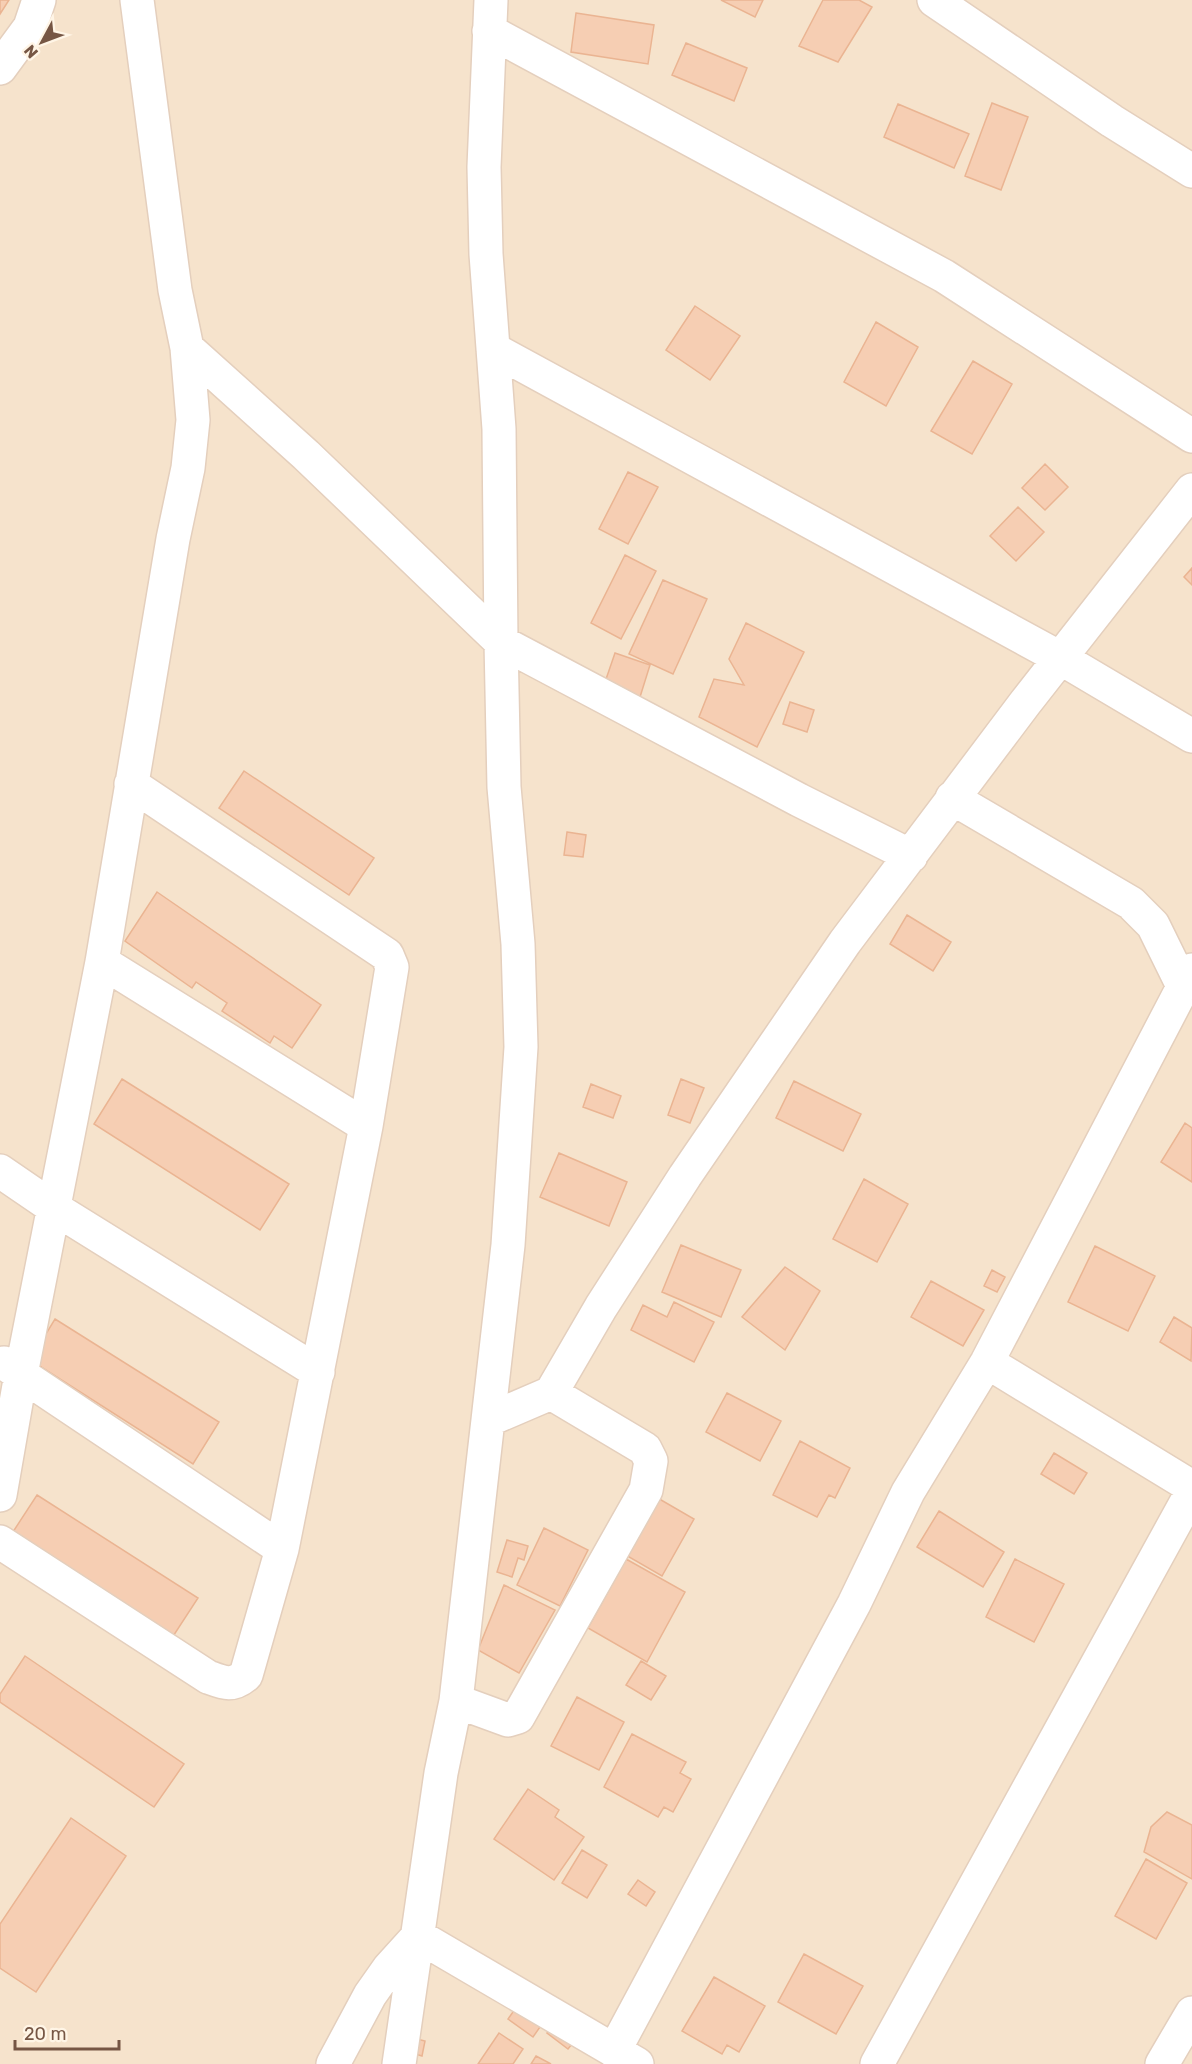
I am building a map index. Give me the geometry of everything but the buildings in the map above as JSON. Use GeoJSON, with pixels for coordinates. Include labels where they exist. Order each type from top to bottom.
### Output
{"type":"FeatureCollection","features":[{"type":"Feature","properties":{"kind":"street"},"geometry":{"type":"LineString","coordinates":[[0,68],[30,27],[39,0]]}},
{"type":"Feature","properties":{"kind":"street"},"geometry":{"type":"LineString","coordinates":[[0,1495],[10,1367],[54,1208],[102,962],[131,784],[188,468],[193,420],[187,348],[175,290],[137,0]]}},
{"type":"Feature","properties":{"kind":"street"},"geometry":{"type":"LineString","coordinates":[[934,0],[1112,121],[1192,171]]}},
{"type":"Feature","properties":{"kind":"street"},"geometry":{"type":"LineString","coordinates":[[399,2064],[441,1773],[456,1701],[508,1245],[520,1047],[518,944],[504,787],[499,429],[486,254],[484,167],[490,15],[944,276],[1192,436]]}},
{"type":"Feature","properties":{"kind":"street"},"geometry":{"type":"LineString","coordinates":[[187,348],[306,455],[501,642],[778,790],[912,856]]}},
{"type":"Feature","properties":{"kind":"street"},"geometry":{"type":"LineString","coordinates":[[493,350],[1062,658],[1192,736]]}},
{"type":"Feature","properties":{"kind":"street"},"geometry":{"type":"LineString","coordinates":[[488,1420],[551,1393],[601,1307],[685,1176],[845,942],[912,856],[952,798],[1192,490]]}},
{"type":"Feature","properties":{"kind":"street"},"geometry":{"type":"LineString","coordinates":[[0,1542],[208,1677],[227,1684],[237,1683],[246,1675],[282,1549],[366,1126],[393,967],[387,955],[131,784]]}},
{"type":"Feature","properties":{"kind":"street"},"geometry":{"type":"LineString","coordinates":[[418,1936],[626,2058],[908,1492],[987,1362],[1188,978],[1153,925],[1131,903],[952,798]]}},
{"type":"Feature","properties":{"kind":"street"},"geometry":{"type":"LineString","coordinates":[[102,962],[366,1126]]}},
{"type":"Feature","properties":{"kind":"street"},"geometry":{"type":"LineString","coordinates":[[0,1171],[54,1208],[318,1372]]}},
{"type":"Feature","properties":{"kind":"street"},"geometry":{"type":"LineString","coordinates":[[987,1362],[1192,1487]]}},
{"type":"Feature","properties":{"kind":"street"},"geometry":{"type":"LineString","coordinates":[[10,1367],[282,1549]]}},
{"type":"Feature","properties":{"kind":"street"},"geometry":{"type":"LineString","coordinates":[[456,1701],[508,1720],[518,1717],[646,1490],[651,1461],[645,1449],[551,1393]]}},
{"type":"Feature","properties":{"kind":"street"},"geometry":{"type":"LineString","coordinates":[[877,2064],[1192,1492]]}},
{"type":"Feature","properties":{"kind":"street"},"geometry":{"type":"LineString","coordinates":[[333,2064],[370,1995],[389,1968],[418,1936]]}},
{"type":"Feature","properties":{"kind":"street"},"geometry":{"type":"LineString","coordinates":[[1162,2064],[1192,2013]]}},
{"type":"Feature","properties":{"kind":"shaded area"},"geometry":{"type":"Polygon","coordinates":[[[0,0],[1192,0],[1192,2064],[0,2064],[0,0]]]}}]}
